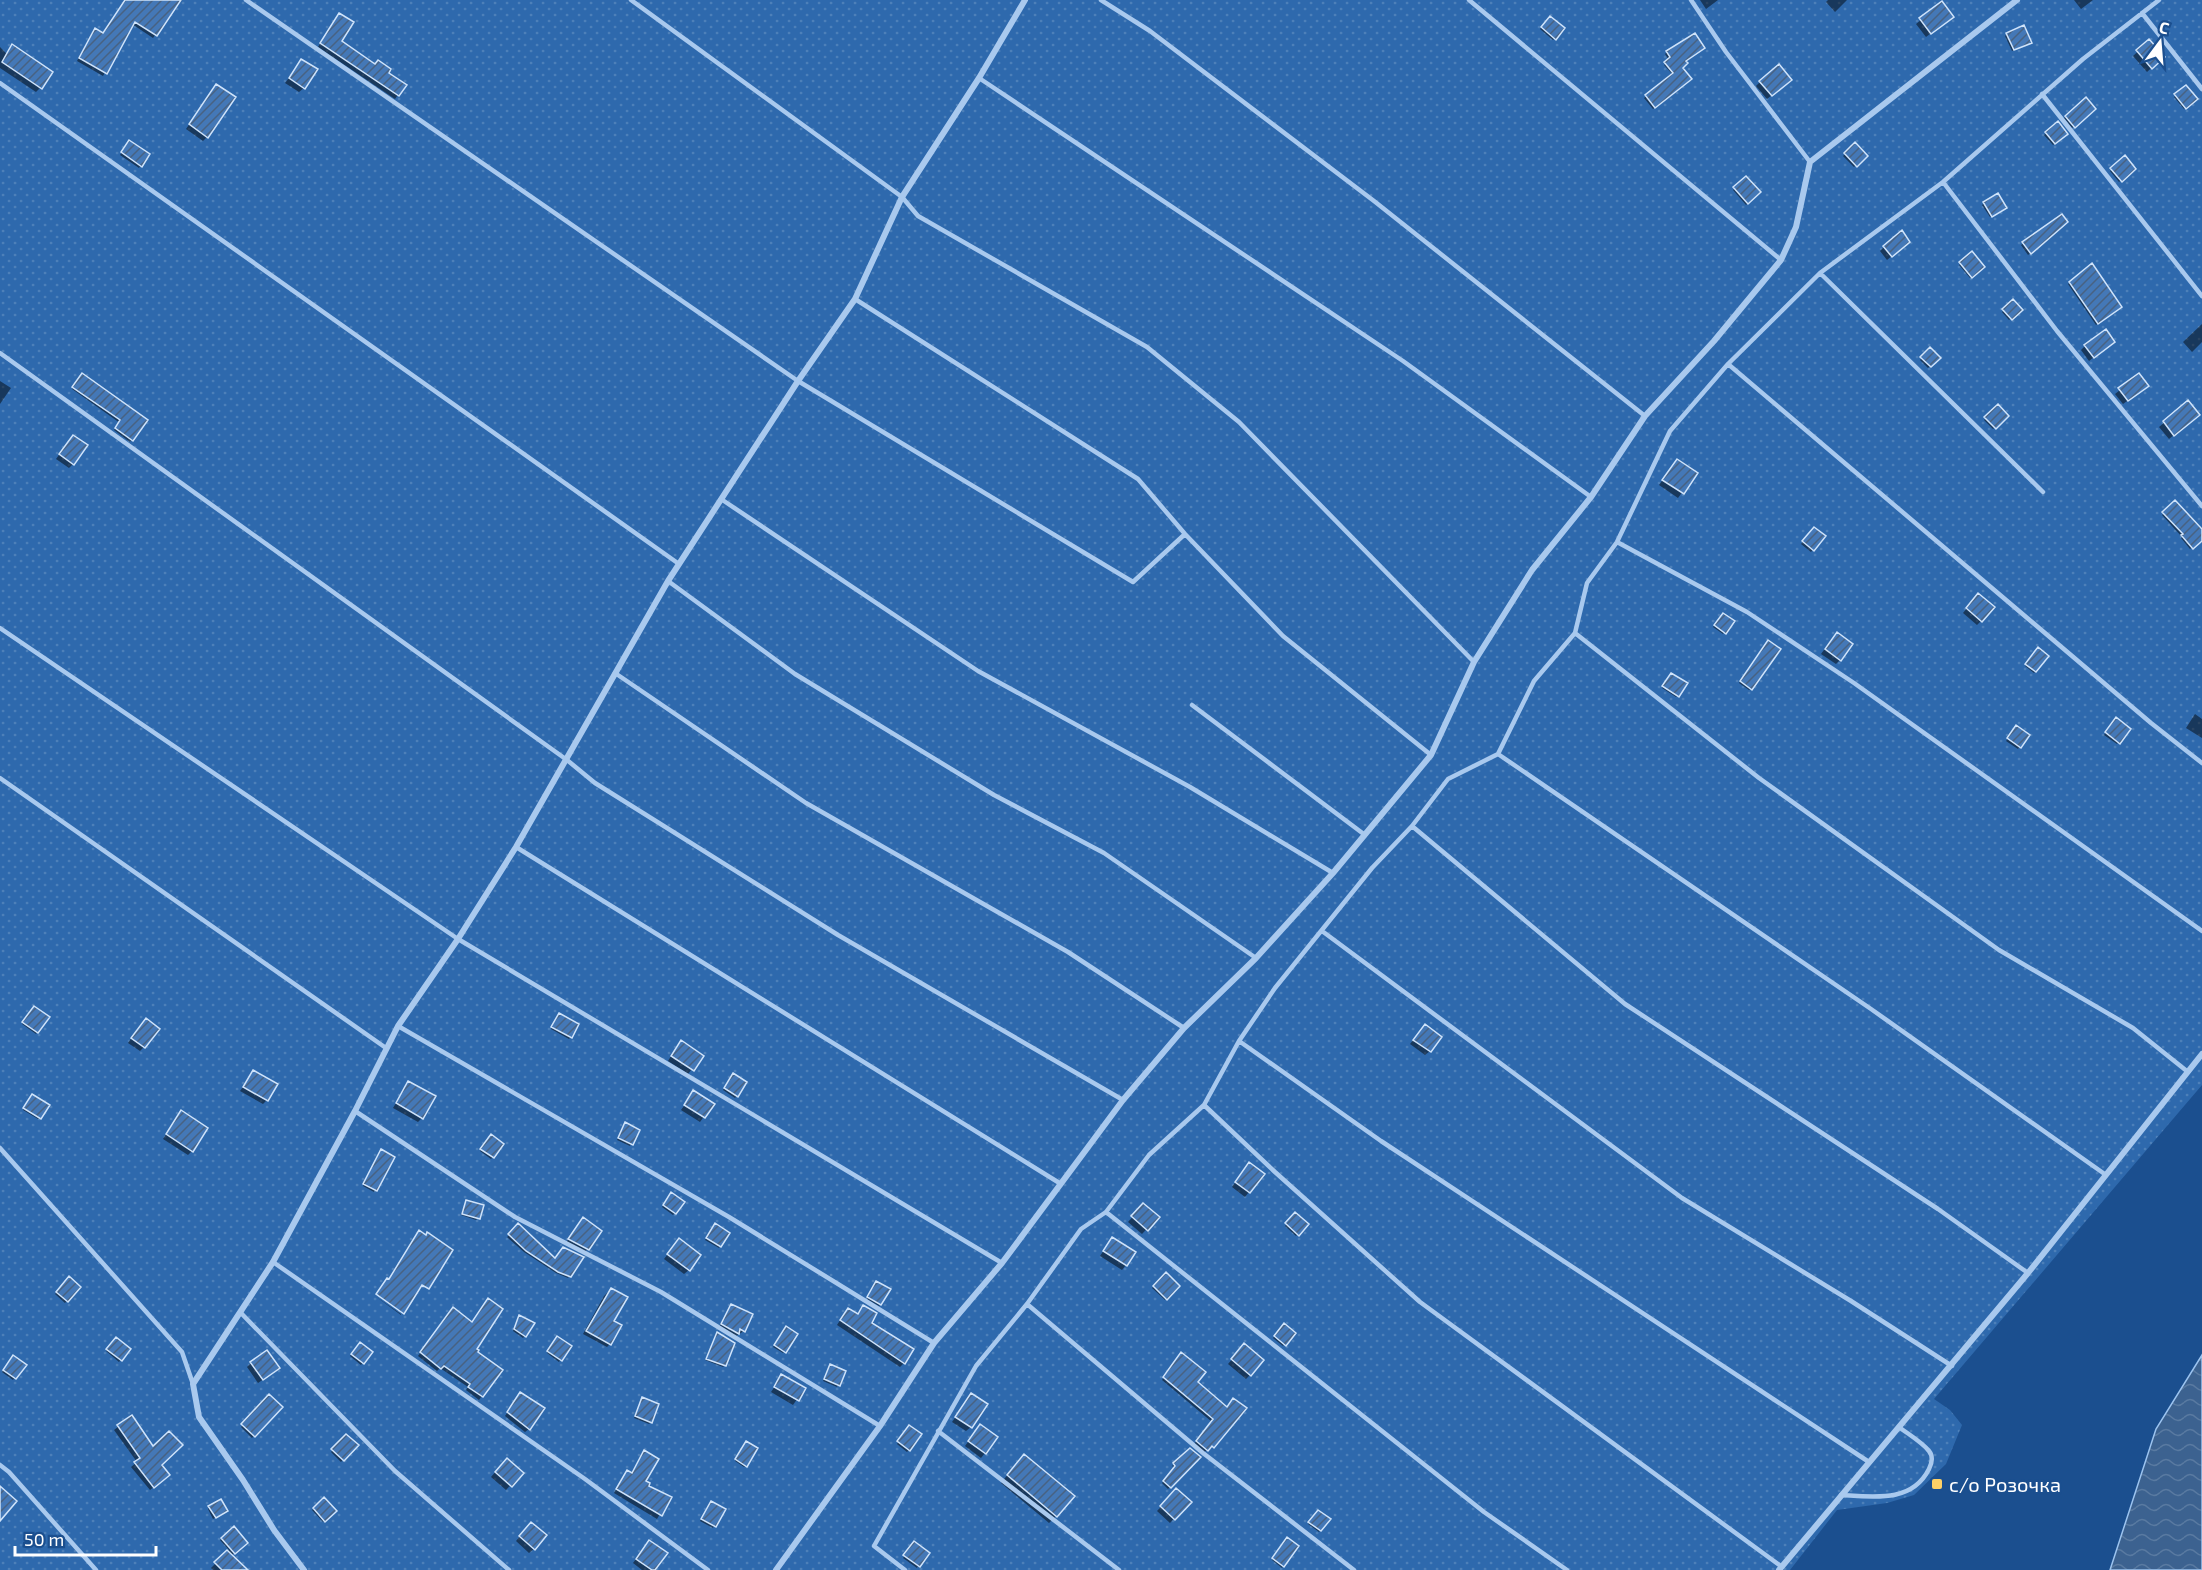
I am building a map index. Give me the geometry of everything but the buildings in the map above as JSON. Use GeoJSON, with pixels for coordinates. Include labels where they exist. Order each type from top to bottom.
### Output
{"type":"FeatureCollection","features":[{"type":"Feature","properties":{"kind":"street"},"geometry":{"type":"LineString","coordinates":[[304,1570],[274,1530],[200,1417],[193,1384],[273,1262],[398,1026],[458,939],[516,847],[668,581],[798,381],[855,299],[902,197],[979,78],[1025,0]]}},
{"type":"Feature","properties":{"kind":"street"},"geometry":{"type":"LineString","coordinates":[[776,1570],[880,1426],[934,1343],[1002,1263],[1123,1100],[1184,1028],[1256,958],[1333,873],[1431,755],[1474,662],[1532,570],[1591,497],[1645,416],[1714,341],[1781,260],[1796,227],[1810,162],[2017,0]]}},
{"type":"Feature","properties":{"kind":"street"},"geometry":{"type":"LineString","coordinates":[[1780,1568],[1952,1366],[2202,1054]]}},
{"type":"Feature","properties":{"kind":"lane"},"geometry":{"type":"LineString","coordinates":[[246,0],[798,381],[1132,582],[1185,534]]}},
{"type":"Feature","properties":{"kind":"lane"},"geometry":{"type":"LineString","coordinates":[[631,0],[902,197],[918,216],[1147,347],[1239,422],[1474,662]]}},
{"type":"Feature","properties":{"kind":"lane"},"geometry":{"type":"LineString","coordinates":[[1101,0],[1150,30],[1364,194],[1645,416]]}},
{"type":"Feature","properties":{"kind":"lane"},"geometry":{"type":"LineString","coordinates":[[1469,0],[1781,260]]}},
{"type":"Feature","properties":{"kind":"lane"},"geometry":{"type":"LineString","coordinates":[[1691,0],[1726,52],[1810,162]]}},
{"type":"Feature","properties":{"kind":"lane"},"geometry":{"type":"LineString","coordinates":[[905,1570],[874,1546],[976,1366],[1027,1304],[1081,1229],[1106,1212],[1149,1155],[1204,1105],[1239,1041],[1275,988],[1372,868],[1412,826],[1448,779],[1498,754],[1534,681],[1575,633],[1587,583],[1617,542],[1670,431],[1728,364],[1820,273],[1943,182],[2042,94],[2159,0]]}},
{"type":"Feature","properties":{"kind":"lane"},"geometry":{"type":"LineString","coordinates":[[2142,13],[2202,89]]}},
{"type":"Feature","properties":{"kind":"lane"},"geometry":{"type":"LineString","coordinates":[[979,78],[1403,361],[1591,497]]}},
{"type":"Feature","properties":{"kind":"lane"},"geometry":{"type":"LineString","coordinates":[[0,83],[679,564]]}},
{"type":"Feature","properties":{"kind":"lane"},"geometry":{"type":"LineString","coordinates":[[2042,94],[2202,296]]}},
{"type":"Feature","properties":{"kind":"lane"},"geometry":{"type":"LineString","coordinates":[[1943,182],[2057,331],[2202,506]]}},
{"type":"Feature","properties":{"kind":"lane"},"geometry":{"type":"LineString","coordinates":[[1820,273],[2043,492]]}},
{"type":"Feature","properties":{"kind":"lane"},"geometry":{"type":"LineString","coordinates":[[855,299],[1138,479],[1185,534],[1282,636],[1431,755]]}},
{"type":"Feature","properties":{"kind":"lane"},"geometry":{"type":"LineString","coordinates":[[0,353],[567,760],[595,783],[838,934],[1123,1100]]}},
{"type":"Feature","properties":{"kind":"lane"},"geometry":{"type":"LineString","coordinates":[[1728,364],[2142,715],[2202,763]]}},
{"type":"Feature","properties":{"kind":"lane"},"geometry":{"type":"LineString","coordinates":[[722,499],[978,671],[1190,787],[1333,873]]}},
{"type":"Feature","properties":{"kind":"lane"},"geometry":{"type":"LineString","coordinates":[[1617,542],[1747,612],[1854,683],[2202,931]]}},
{"type":"Feature","properties":{"kind":"lane"},"geometry":{"type":"LineString","coordinates":[[668,581],[795,674],[993,795],[1104,853],[1256,958]]}},
{"type":"Feature","properties":{"kind":"lane"},"geometry":{"type":"LineString","coordinates":[[0,628],[458,939],[1002,1263]]}},
{"type":"Feature","properties":{"kind":"lane"},"geometry":{"type":"LineString","coordinates":[[1575,633],[1797,806],[1999,950],[2133,1028],[2188,1072]]}},
{"type":"Feature","properties":{"kind":"lane"},"geometry":{"type":"LineString","coordinates":[[615,674],[806,803],[1068,952],[1184,1028]]}},
{"type":"Feature","properties":{"kind":"lane"},"geometry":{"type":"LineString","coordinates":[[1192,705],[1365,835]]}},
{"type":"Feature","properties":{"kind":"lane"},"geometry":{"type":"LineString","coordinates":[[1498,754],[1833,983],[2106,1175]]}},
{"type":"Feature","properties":{"kind":"lane"},"geometry":{"type":"LineString","coordinates":[[0,778],[386,1048]]}},
{"type":"Feature","properties":{"kind":"lane"},"geometry":{"type":"LineString","coordinates":[[1412,826],[1625,1005],[1938,1209],[2028,1273]]}},
{"type":"Feature","properties":{"kind":"lane"},"geometry":{"type":"LineString","coordinates":[[516,847],[1061,1184]]}},
{"type":"Feature","properties":{"kind":"lane"},"geometry":{"type":"LineString","coordinates":[[1322,931],[1682,1198],[1851,1301],[1952,1366]]}},
{"type":"Feature","properties":{"kind":"lane"},"geometry":{"type":"LineString","coordinates":[[398,1026],[729,1217],[934,1343]]}},
{"type":"Feature","properties":{"kind":"lane"},"geometry":{"type":"LineString","coordinates":[[1239,1041],[1381,1141],[1869,1462]]}},
{"type":"Feature","properties":{"kind":"lane"},"geometry":{"type":"LineString","coordinates":[[1204,1105],[1420,1302],[1780,1568]]}},
{"type":"Feature","properties":{"kind":"lane"},"geometry":{"type":"LineString","coordinates":[[355,1111],[515,1217],[661,1292],[880,1426]]}},
{"type":"Feature","properties":{"kind":"lane"},"geometry":{"type":"LineString","coordinates":[[0,1148],[182,1352],[193,1384]]}},
{"type":"Feature","properties":{"kind":"lane"},"geometry":{"type":"LineString","coordinates":[[1106,1212],[1484,1512],[1567,1570]]}},
{"type":"Feature","properties":{"kind":"lane"},"geometry":{"type":"LineString","coordinates":[[273,1262],[585,1479],[708,1570]]}},
{"type":"Feature","properties":{"kind":"lane"},"geometry":{"type":"LineString","coordinates":[[1027,1304],[1203,1453],[1354,1570]]}},
{"type":"Feature","properties":{"kind":"lane"},"geometry":{"type":"LineString","coordinates":[[240,1312],[396,1471],[509,1570]]}},
{"type":"Feature","properties":{"kind":"lane"},"geometry":{"type":"LineString","coordinates":[[1841,1495],[1885,1498],[1910,1490],[1925,1477],[1931,1464],[1932,1457],[1929,1451],[1899,1427]]}},
{"type":"Feature","properties":{"kind":"lane"},"geometry":{"type":"LineString","coordinates":[[938,1431],[1119,1570]]}},
{"type":"Feature","properties":{"kind":"lane"},"geometry":{"type":"LineString","coordinates":[[0,1465],[9,1472],[96,1570]]}},
{"type":"Feature","properties":{"kind":"shaded area"},"geometry":{"type":"Polygon","coordinates":[[[0,0],[2202,0],[2202,1085],[1934,1399],[1950,1410],[1962,1425],[1946,1464],[1914,1495],[1887,1503],[1837,1510],[1790,1570],[0,1570],[0,0]]]}},
{"type":"Feature","properties":{"kind":"water"},"geometry":{"type":"Polygon","coordinates":[[[2202,1355],[2202,1570],[2110,1570],[2156,1429],[2202,1355]]]}},
{"type":"Feature","properties":{"kind":"place","name":"с/о Розочка"},"geometry":{"type":"Point","coordinates":[1937,1484]}}]}
